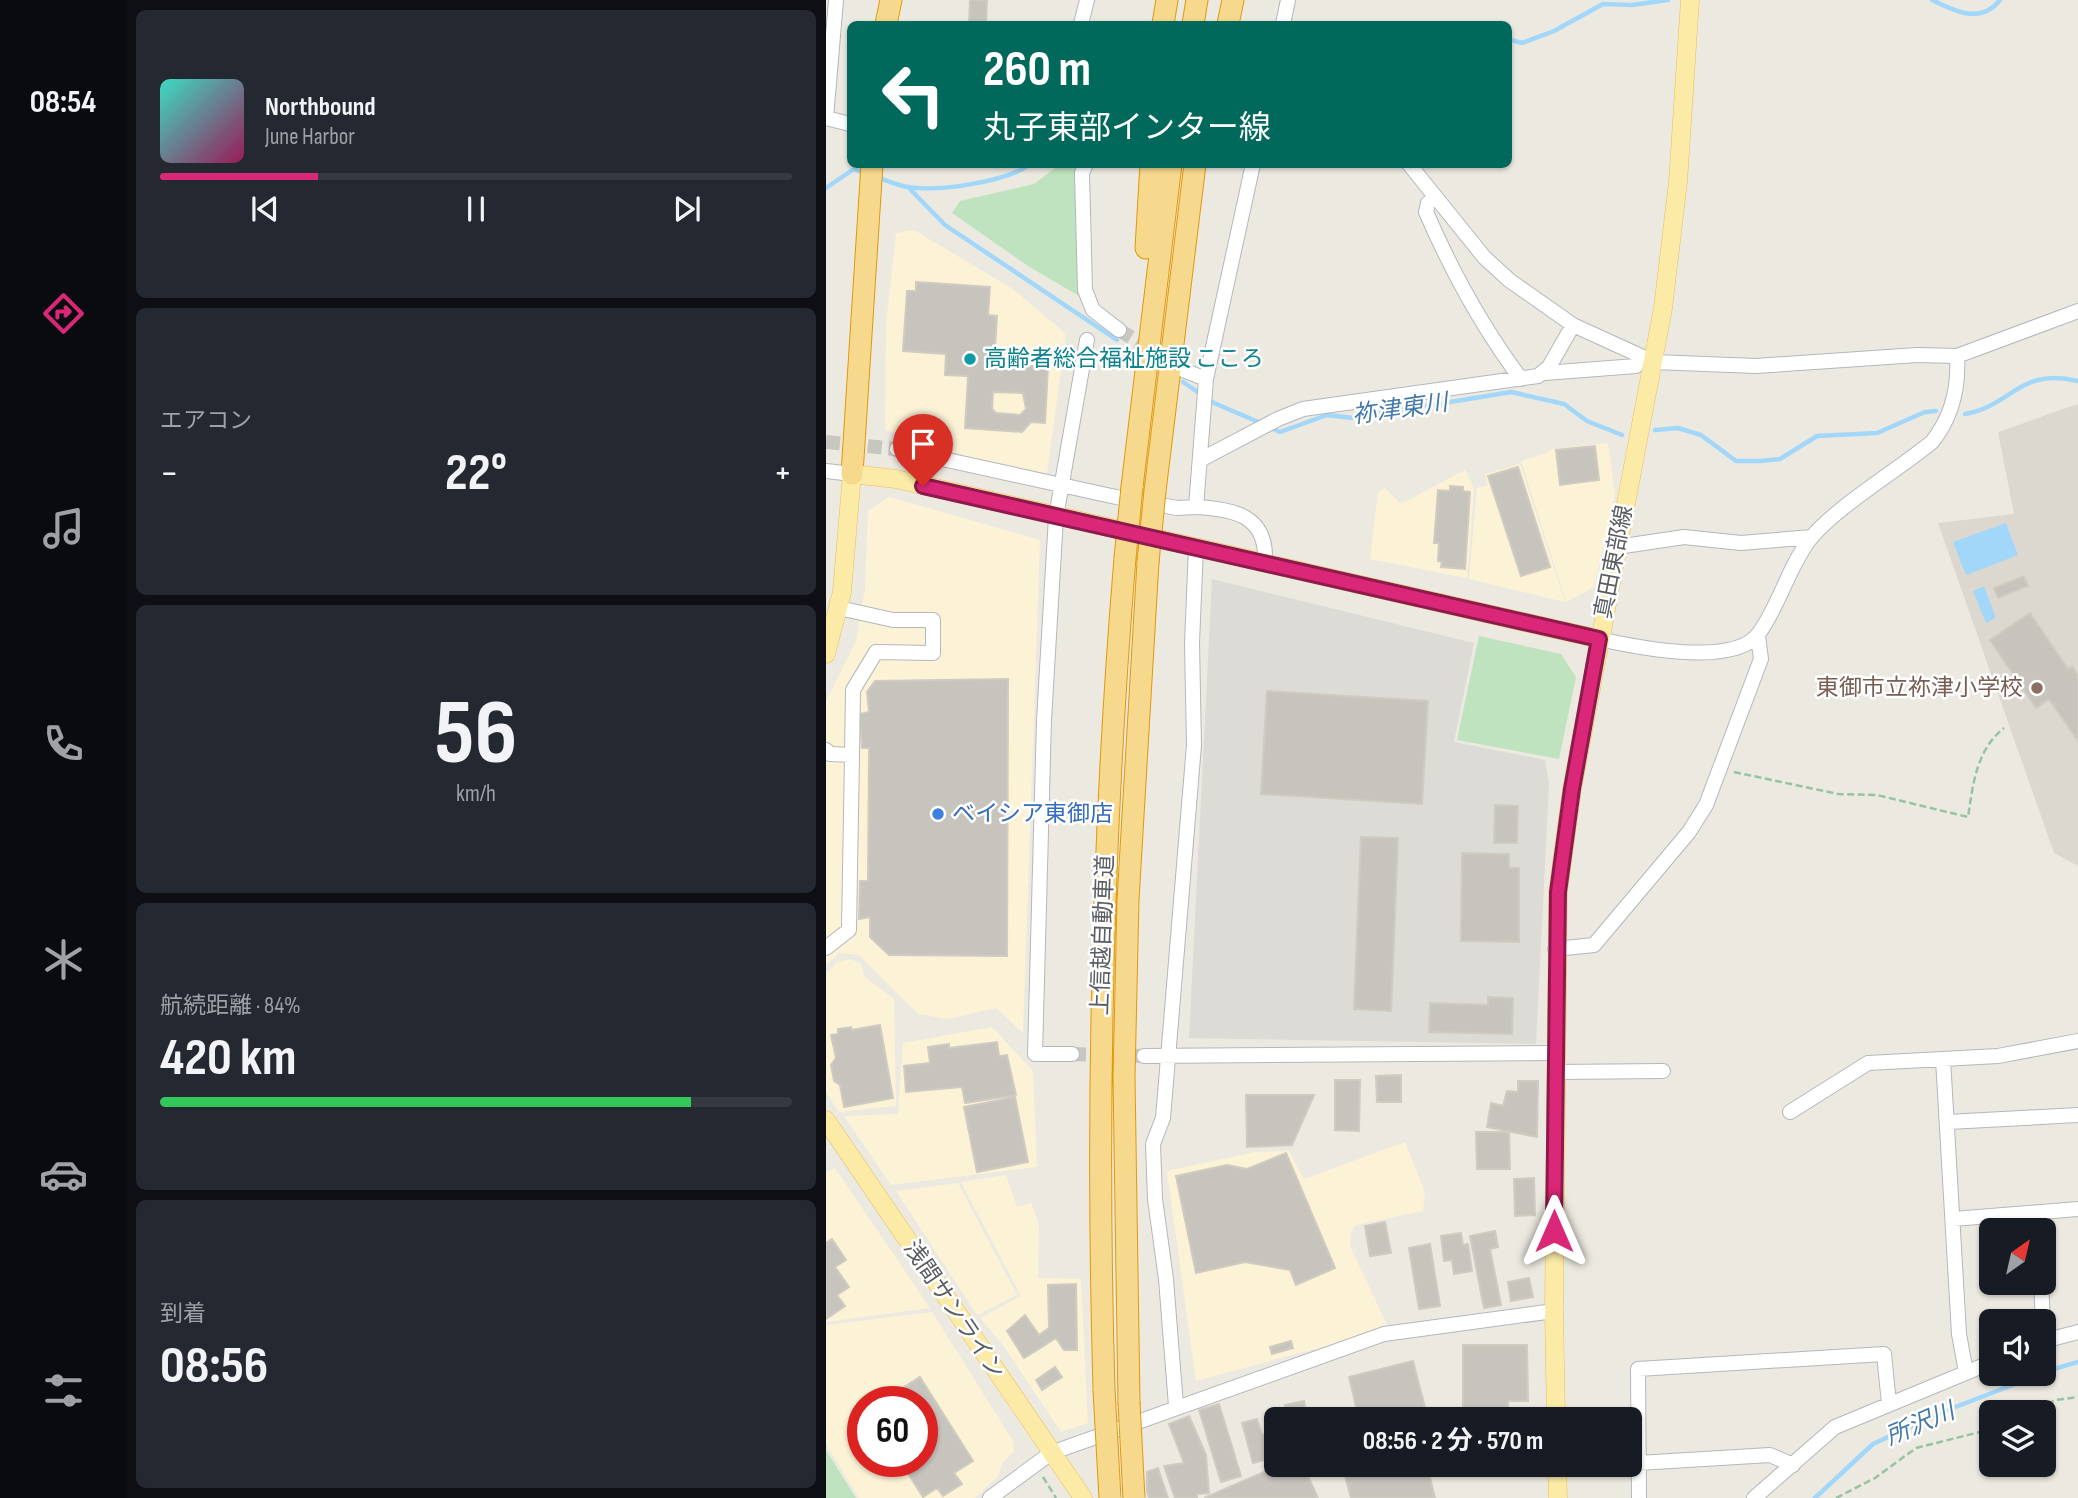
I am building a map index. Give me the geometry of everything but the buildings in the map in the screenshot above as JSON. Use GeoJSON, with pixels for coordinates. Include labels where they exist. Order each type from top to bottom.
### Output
{"type":"FeatureCollection","features":[{"type":"Feature","properties":{"kind":"highway"},"geometry":{"type":"LineString","coordinates":[[876,0],[877,21]]}},
{"type":"Feature","properties":{"kind":"highway"},"geometry":{"type":"LineString","coordinates":[[887,21],[891,0]]}},
{"type":"Feature","properties":{"kind":"highway"},"geometry":{"type":"LineString","coordinates":[[1163,21],[1165,0]]}},
{"type":"Feature","properties":{"kind":"highway"},"geometry":{"type":"LineString","coordinates":[[852,474],[872,168]]}},
{"type":"Feature","properties":{"kind":"highway"},"geometry":{"type":"LineString","coordinates":[[1144,372],[1151,168]]}},
{"type":"Feature","properties":{"kind":"highway","name":"上信越自動車道"},"geometry":{"type":"LineString","coordinates":[[1110,1498],[1100,1235],[1103,911],[1111,723],[1144,372],[1170,168]]}},
{"type":"Feature","properties":{"kind":"highway","name":"上信越自動車道"},"geometry":{"type":"LineString","coordinates":[[1134,1498],[1129,1402],[1124,1077],[1129,887],[1148,562],[1194,168]]}},
{"type":"Feature","properties":{"kind":"highway"},"geometry":{"type":"LineString","coordinates":[[1178,291],[1200,168]]}},
{"type":"Feature","properties":{"kind":"main road","name":"真田東部線"},"geometry":{"type":"LineString","coordinates":[[1556,1407],[1555,949],[1558,892],[1572,789],[1617,547],[1645,364],[1678,183],[1690,0]]}},
{"type":"Feature","properties":{"kind":"main road"},"geometry":{"type":"LineString","coordinates":[[826,654],[839,608],[852,474],[896,480],[1265,561],[1599,639]]}},
{"type":"Feature","properties":{"kind":"main road","name":"浅間サンライン"},"geometry":{"type":"LineString","coordinates":[[826,1120],[1083,1498]]}},
{"type":"Feature","properties":{"kind":"main road"},"geometry":{"type":"LineString","coordinates":[[1557,1477],[1558,1498]]}},
{"type":"Feature","properties":{"kind":"street"},"geometry":{"type":"LineString","coordinates":[[836,0],[826,118],[847,123]]}},
{"type":"Feature","properties":{"kind":"street"},"geometry":{"type":"LineString","coordinates":[[1082,21],[1087,0]]}},
{"type":"Feature","properties":{"kind":"street"},"geometry":{"type":"LineString","coordinates":[[1284,21],[1288,0]]}},
{"type":"Feature","properties":{"kind":"street"},"geometry":{"type":"LineString","coordinates":[[1084,168],[1082,173],[1086,290],[1093,310],[1119,330]]}},
{"type":"Feature","properties":{"kind":"street"},"geometry":{"type":"LineString","coordinates":[[1196,507],[1206,384],[1252,168]]}},
{"type":"Feature","properties":{"kind":"street"},"geometry":{"type":"LineString","coordinates":[[1412,168],[1484,257],[1509,280],[1573,325],[1645,364]]}},
{"type":"Feature","properties":{"kind":"street"},"geometry":{"type":"LineString","coordinates":[[1435,198],[1428,203],[1426,212],[1458,283],[1521,379]]}},
{"type":"Feature","properties":{"kind":"street"},"geometry":{"type":"LineString","coordinates":[[1200,460],[1266,425],[1325,404],[1521,379],[1545,373],[1645,364],[1756,366],[1917,355],[1957,356],[2078,311]]}},
{"type":"Feature","properties":{"kind":"street"},"geometry":{"type":"LineString","coordinates":[[1545,373],[1573,325]]}},
{"type":"Feature","properties":{"kind":"street"},"geometry":{"type":"LineString","coordinates":[[1072,1054],[1035,1054],[1044,720],[1056,517],[1087,340]]}},
{"type":"Feature","properties":{"kind":"street"},"geometry":{"type":"LineString","coordinates":[[1555,949],[1594,945],[1689,832],[1706,805],[1721,769],[1761,659],[1758,636],[1790,570],[1812,537],[1932,442],[1945,425],[1954,397],[1957,356]]}},
{"type":"Feature","properties":{"kind":"street"},"geometry":{"type":"LineString","coordinates":[[1183,370],[1206,384]]}},
{"type":"Feature","properties":{"kind":"street"},"geometry":{"type":"LineString","coordinates":[[897,449],[1177,508],[1231,510],[1260,528],[1266,541],[1265,561]]}},
{"type":"Feature","properties":{"kind":"street"},"geometry":{"type":"LineString","coordinates":[[826,471],[852,474]]}},
{"type":"Feature","properties":{"kind":"street"},"geometry":{"type":"LineString","coordinates":[[1617,547],[1684,537],[1741,543],[1812,537]]}},
{"type":"Feature","properties":{"kind":"street"},"geometry":{"type":"LineString","coordinates":[[1176,1406],[1166,1279],[1155,1199],[1153,1144],[1163,1118],[1194,745],[1192,643],[1196,547]]}},
{"type":"Feature","properties":{"kind":"street"},"geometry":{"type":"LineString","coordinates":[[826,948],[849,930],[853,690],[876,652],[933,653],[933,620],[893,620],[839,608]]}},
{"type":"Feature","properties":{"kind":"street"},"geometry":{"type":"LineString","coordinates":[[1599,639],[1655,650],[1700,652],[1736,649],[1758,636]]}},
{"type":"Feature","properties":{"kind":"street"},"geometry":{"type":"LineString","coordinates":[[826,750],[830,754],[852,755]]}},
{"type":"Feature","properties":{"kind":"street"},"geometry":{"type":"LineString","coordinates":[[1790,1112],[1868,1063],[1998,1056],[2078,1041]]}},
{"type":"Feature","properties":{"kind":"street"},"geometry":{"type":"LineString","coordinates":[[1144,1056],[1167,1058],[1556,1053]]}},
{"type":"Feature","properties":{"kind":"street"},"geometry":{"type":"LineString","coordinates":[[1943,1059],[1959,1334],[1966,1372]]}},
{"type":"Feature","properties":{"kind":"street"},"geometry":{"type":"LineString","coordinates":[[1556,1072],[1663,1071]]}},
{"type":"Feature","properties":{"kind":"street"},"geometry":{"type":"LineString","coordinates":[[1948,1122],[2078,1115]]}},
{"type":"Feature","properties":{"kind":"street"},"geometry":{"type":"LineString","coordinates":[[1953,1219],[2078,1209]]}},
{"type":"Feature","properties":{"kind":"street"},"geometry":{"type":"LineString","coordinates":[[2037,1213],[2037,1218]]}},
{"type":"Feature","properties":{"kind":"street"},"geometry":{"type":"LineString","coordinates":[[990,1498],[1051,1453],[1176,1406],[1384,1334],[1554,1311]]}},
{"type":"Feature","properties":{"kind":"street"},"geometry":{"type":"LineString","coordinates":[[2056,1338],[2078,1332]]}},
{"type":"Feature","properties":{"kind":"street"},"geometry":{"type":"LineString","coordinates":[[1638,1407],[1638,1369],[1884,1354],[1889,1404]]}},
{"type":"Feature","properties":{"kind":"street"},"geometry":{"type":"LineString","coordinates":[[1754,1498],[1835,1427],[1979,1367]]}},
{"type":"Feature","properties":{"kind":"street"},"geometry":{"type":"LineString","coordinates":[[1642,1463],[1770,1454],[1793,1465]]}},
{"type":"Feature","properties":{"kind":"street"},"geometry":{"type":"LineString","coordinates":[[1639,1477],[1639,1498]]}},
{"type":"Feature","properties":{"kind":"path"},"geometry":{"type":"LineString","coordinates":[[1721,769],[1839,794],[1877,795],[1968,817],[1977,766],[1995,736],[2004,729]]}},
{"type":"Feature","properties":{"kind":"path"},"geometry":{"type":"LineString","coordinates":[[2056,1400],[2078,1397]]}},
{"type":"Feature","properties":{"kind":"path"},"geometry":{"type":"LineString","coordinates":[[1836,1498],[1875,1478],[1916,1448],[1979,1432]]}},
{"type":"Feature","properties":{"kind":"path"},"geometry":{"type":"LineString","coordinates":[[1035,1464],[1056,1498]]}},
{"type":"Feature","properties":{"kind":"shaded area"},"geometry":{"type":"Polygon","coordinates":[[[914,230],[1013,289],[1066,334],[1047,473],[979,460],[885,430],[886,323],[896,233],[914,230]]]}},
{"type":"Feature","properties":{"kind":"shaded area","name":"東御市立祢津小学校"},"geometry":{"type":"Polygon","coordinates":[[[2078,404],[2078,866],[2054,853],[1938,523],[2014,514],[1998,432],[2078,404]]]}},
{"type":"Feature","properties":{"kind":"shaded area"},"geometry":{"type":"Polygon","coordinates":[[[1608,443],[1615,494],[1594,587],[1566,602],[1521,461],[1552,449],[1608,443]]]}},
{"type":"Feature","properties":{"kind":"shaded area"},"geometry":{"type":"Polygon","coordinates":[[[1520,464],[1565,602],[1469,579],[1477,488],[1488,485],[1485,474],[1520,464]]]}},
{"type":"Feature","properties":{"kind":"shaded area"},"geometry":{"type":"Polygon","coordinates":[[[1465,470],[1474,489],[1467,578],[1370,559],[1378,492],[1385,488],[1401,504],[1465,470]]]}},
{"type":"Feature","properties":{"kind":"shaded area"},"geometry":{"type":"Polygon","coordinates":[[[889,497],[1040,540],[1023,1033],[996,1008],[948,1019],[918,1014],[859,955],[839,953],[826,965],[826,701],[856,641],[865,588],[868,511],[889,497]]]}},
{"type":"Feature","properties":{"kind":"shaded area"},"geometry":{"type":"Polygon","coordinates":[[[1212,579],[1474,643],[1454,742],[1545,760],[1549,784],[1536,1044],[1189,1038],[1212,579]]]}},
{"type":"Feature","properties":{"kind":"shaded area"},"geometry":{"type":"Polygon","coordinates":[[[850,959],[860,963],[865,977],[894,999],[896,1106],[839,1112],[826,1092],[826,973],[837,962],[850,959]]]}},
{"type":"Feature","properties":{"kind":"shaded area"},"geometry":{"type":"Polygon","coordinates":[[[992,1027],[1033,1071],[1037,1167],[891,1185],[844,1116],[898,1114],[903,1043],[992,1027]]]}},
{"type":"Feature","properties":{"kind":"shaded area"},"geometry":{"type":"Polygon","coordinates":[[[1405,1142],[1425,1192],[1423,1211],[1356,1225],[1351,1231],[1350,1246],[1389,1329],[1196,1381],[1167,1171],[1255,1152],[1289,1151],[1304,1179],[1405,1142]]]}},
{"type":"Feature","properties":{"kind":"shaded area"},"geometry":{"type":"Polygon","coordinates":[[[835,1168],[930,1308],[826,1322],[826,1173],[835,1168]]]}},
{"type":"Feature","properties":{"kind":"shaded area"},"geometry":{"type":"Polygon","coordinates":[[[1006,1175],[1017,1207],[1031,1203],[1039,1224],[1038,1278],[1081,1279],[1088,1423],[1061,1432],[1003,1345],[980,1318],[1021,1296],[961,1182],[1006,1175]]]}},
{"type":"Feature","properties":{"kind":"shaded area"},"geometry":{"type":"Polygon","coordinates":[[[958,1183],[1017,1295],[977,1315],[896,1191],[958,1183]]]}},
{"type":"Feature","properties":{"kind":"shaded area"},"geometry":{"type":"Polygon","coordinates":[[[932,1312],[1013,1441],[1014,1451],[1003,1462],[998,1476],[975,1498],[859,1498],[826,1444],[826,1325],[932,1312]]]}},
{"type":"Feature","properties":{"kind":"green space"},"geometry":{"type":"Polygon","coordinates":[[[1055,168],[1077,168],[1082,266],[1079,296],[1028,266],[952,213],[960,201],[1034,184],[1055,168]]]}},
{"type":"Feature","properties":{"kind":"green space"},"geometry":{"type":"Polygon","coordinates":[[[1479,636],[1561,654],[1576,677],[1559,759],[1457,740],[1479,636]]]}},
{"type":"Feature","properties":{"kind":"green space"},"geometry":{"type":"Polygon","coordinates":[[[826,1450],[856,1498],[826,1498],[826,1450]]]}},
{"type":"Feature","properties":{"kind":"water"},"geometry":{"type":"Polygon","coordinates":[[[2006,523],[2018,555],[1966,575],[1953,542],[2006,523]]]}},
{"type":"Feature","properties":{"kind":"water"},"geometry":{"type":"Polygon","coordinates":[[[1984,586],[1996,618],[1986,623],[1973,591],[1984,586]]]}},
{"type":"Feature","properties":{"kind":"waterway"},"geometry":{"type":"LineString","coordinates":[[1512,40],[1522,43],[1554,31],[1603,4],[1632,5],[1668,0]]}},
{"type":"Feature","properties":{"kind":"waterway"},"geometry":{"type":"LineString","coordinates":[[1932,0],[1959,12],[1976,14],[1985,12],[2000,0]]}},
{"type":"Feature","properties":{"kind":"waterway"},"geometry":{"type":"LineString","coordinates":[[876,177],[907,187],[953,187],[989,181],[1024,168]]}},
{"type":"Feature","properties":{"kind":"waterway"},"geometry":{"type":"LineString","coordinates":[[826,188],[854,169],[864,173]]}},
{"type":"Feature","properties":{"kind":"waterway","name":"祢津東川"},"geometry":{"type":"LineString","coordinates":[[908,187],[945,225],[1117,340]]}},
{"type":"Feature","properties":{"kind":"waterway","name":"祢津東川"},"geometry":{"type":"LineString","coordinates":[[1965,414],[1981,410],[2017,389],[2042,379],[2078,381]]}},
{"type":"Feature","properties":{"kind":"waterway","name":"祢津東川"},"geometry":{"type":"LineString","coordinates":[[1183,382],[1214,403],[1263,424]]}},
{"type":"Feature","properties":{"kind":"waterway","name":"祢津東川"},"geometry":{"type":"LineString","coordinates":[[1271,428],[1280,432],[1327,415],[1353,418],[1511,392],[1564,404],[1587,421],[1622,435]]}},
{"type":"Feature","properties":{"kind":"waterway","name":"祢津東川"},"geometry":{"type":"LineString","coordinates":[[1655,430],[1678,428],[1701,435],[1736,461],[1761,461],[1780,459],[1817,436],[1877,433],[1925,412],[1936,411]]}},
{"type":"Feature","properties":{"kind":"waterway","name":"所沢川"},"geometry":{"type":"LineString","coordinates":[[2056,1368],[2078,1362]]}},
{"type":"Feature","properties":{"kind":"waterway","name":"所沢川"},"geometry":{"type":"LineString","coordinates":[[1815,1498],[1873,1444],[1940,1413],[2010,1386]]}},
{"type":"Feature","properties":{"kind":"tunnel"},"geometry":{"type":"LineString","coordinates":[[1119,330],[1176,365]]}},
{"type":"Feature","properties":{"kind":"tunnel"},"geometry":{"type":"LineString","coordinates":[[826,442],[897,449]]}},
{"type":"Feature","properties":{"kind":"tunnel"},"geometry":{"type":"LineString","coordinates":[[1072,1054],[1144,1056]]}},
{"type":"Feature","properties":{"kind":"place","name":"高齢者総合福祉施設 こころ"},"geometry":{"type":"Point","coordinates":[970,359]}},
{"type":"Feature","properties":{"kind":"place","name":"東御市立祢津小学校"},"geometry":{"type":"Point","coordinates":[2037,688]}},
{"type":"Feature","properties":{"kind":"place","name":"ベイシア東御店"},"geometry":{"type":"Point","coordinates":[938,814]}},
{"type":"Feature","properties":{"kind":"route"},"geometry":{"type":"LineString","coordinates":[[923,486],[1265,561],[1599,639],[1572,789],[1558,892],[1555,949],[1554,1231]]}}]}
